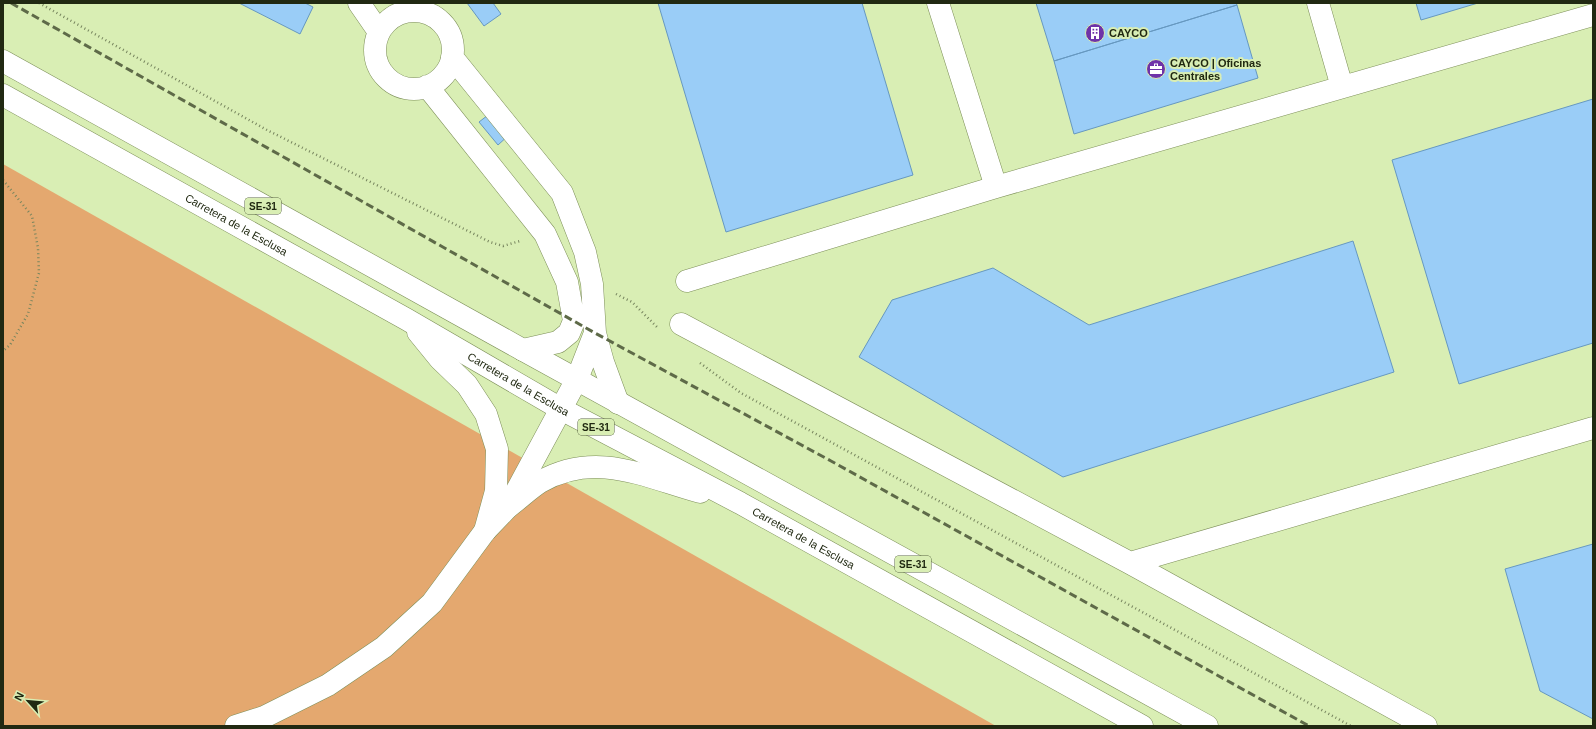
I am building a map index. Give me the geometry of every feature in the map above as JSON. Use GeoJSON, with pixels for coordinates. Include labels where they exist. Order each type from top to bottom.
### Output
{"type":"FeatureCollection","features":[{"type":"Feature","properties":{"kind":"main road"},"geometry":{"type":"LineString","coordinates":[[359,3],[379,32]]}},
{"type":"Feature","properties":{"kind":"main road"},"geometry":{"type":"LineString","coordinates":[[938,3],[996,187]]}},
{"type":"Feature","properties":{"kind":"main road"},"geometry":{"type":"LineString","coordinates":[[1318,3],[1342,87]]}},
{"type":"Feature","properties":{"kind":"main road"},"geometry":{"type":"LineString","coordinates":[[394,8],[423,11],[435,16],[445,25],[452,37],[451,63],[445,74],[435,83],[411,89],[398,86],[388,79],[380,69],[375,57],[375,44],[379,32],[394,8]]}},
{"type":"Feature","properties":{"kind":"main road"},"geometry":{"type":"LineString","coordinates":[[687,281],[996,187],[1593,15]]}},
{"type":"Feature","properties":{"kind":"main road"},"geometry":{"type":"LineString","coordinates":[[452,57],[562,193],[585,252],[592,284],[595,333],[603,362],[618,403]]}},
{"type":"Feature","properties":{"kind":"main road","name":"SE-31"},"geometry":{"type":"LineString","coordinates":[[3,61],[547,364],[577,379],[618,403],[1207,726]]}},
{"type":"Feature","properties":{"kind":"main road"},"geometry":{"type":"LineString","coordinates":[[427,86],[545,234],[567,282],[574,321],[569,333],[558,342],[523,350]]}},
{"type":"Feature","properties":{"kind":"main road","name":"Carretera de la Esclusa"},"geometry":{"type":"LineString","coordinates":[[3,94],[406,319],[561,409],[740,503],[1142,726]]}},
{"type":"Feature","properties":{"kind":"main road"},"geometry":{"type":"LineString","coordinates":[[406,319],[440,359],[467,385],[486,414],[496,449],[496,491],[485,531]]}},
{"type":"Feature","properties":{"kind":"main road"},"geometry":{"type":"LineString","coordinates":[[681,324],[1130,563],[1426,726]]}},
{"type":"Feature","properties":{"kind":"main road"},"geometry":{"type":"LineString","coordinates":[[508,506],[577,379],[595,333]]}},
{"type":"Feature","properties":{"kind":"main road"},"geometry":{"type":"LineString","coordinates":[[515,383],[543,385],[577,379]]}},
{"type":"Feature","properties":{"kind":"main road"},"geometry":{"type":"LineString","coordinates":[[1130,563],[1593,428]]}},
{"type":"Feature","properties":{"kind":"main road"},"geometry":{"type":"LineString","coordinates":[[236,726],[264,717],[328,685],[384,647],[432,603],[485,531],[508,506],[540,482],[566,470],[594,466],[619,467],[740,503]]}},
{"type":"Feature","properties":{"kind":"path"},"geometry":{"type":"LineString","coordinates":[[3,180],[32,216],[38,248],[39,273],[28,314],[10,346],[3,351]]}},
{"type":"Feature","properties":{"kind":"shaded area"},"geometry":{"type":"Polygon","coordinates":[[[3,164],[996,726],[3,726],[3,164]]]}},
{"type":"Feature","properties":{"kind":"building"},"geometry":{"type":"Polygon","coordinates":[[[239,3],[305,3],[313,7],[300,34],[239,3]]]}},
{"type":"Feature","properties":{"kind":"building"},"geometry":{"type":"Polygon","coordinates":[[[467,3],[493,3],[501,14],[484,26],[467,3]]]}},
{"type":"Feature","properties":{"kind":"building"},"geometry":{"type":"Polygon","coordinates":[[[658,3],[862,3],[913,175],[726,232],[658,3]]]}},
{"type":"Feature","properties":{"kind":"building","name":"CAYCO"},"geometry":{"type":"Polygon","coordinates":[[[1036,3],[1236,3],[1237,5],[1054,61],[1036,3]]]}},
{"type":"Feature","properties":{"kind":"building"},"geometry":{"type":"Polygon","coordinates":[[[1416,3],[1478,3],[1421,20],[1416,3]]]}},
{"type":"Feature","properties":{"kind":"building","name":"CAYCO | Oficinas Centrales"},"geometry":{"type":"Polygon","coordinates":[[[1237,5],[1258,78],[1074,134],[1054,61],[1237,5]]]}},
{"type":"Feature","properties":{"kind":"building"},"geometry":{"type":"Polygon","coordinates":[[[1593,99],[1593,343],[1459,384],[1392,160],[1593,99]]]}},
{"type":"Feature","properties":{"kind":"building"},"geometry":{"type":"Polygon","coordinates":[[[492,112],[510,134],[498,145],[479,122],[492,112]]]}},
{"type":"Feature","properties":{"kind":"building"},"geometry":{"type":"Polygon","coordinates":[[[1353,241],[1394,372],[1063,477],[859,357],[892,300],[993,268],[1089,325],[1353,241]]]}},
{"type":"Feature","properties":{"kind":"building"},"geometry":{"type":"Polygon","coordinates":[[[1593,544],[1593,719],[1540,691],[1505,569],[1593,544]]]}},
{"type":"Feature","properties":{"kind":"railway"},"geometry":{"type":"LineString","coordinates":[[11,3],[595,333],[831,461],[1309,726]]}},
{"type":"Feature","properties":{"kind":"place","name":"CAYCO"},"geometry":{"type":"Point","coordinates":[1095,33]}},
{"type":"Feature","properties":{"kind":"place","name":"CAYCO | Oficinas Centrales"},"geometry":{"type":"Point","coordinates":[1156,69]}}]}
